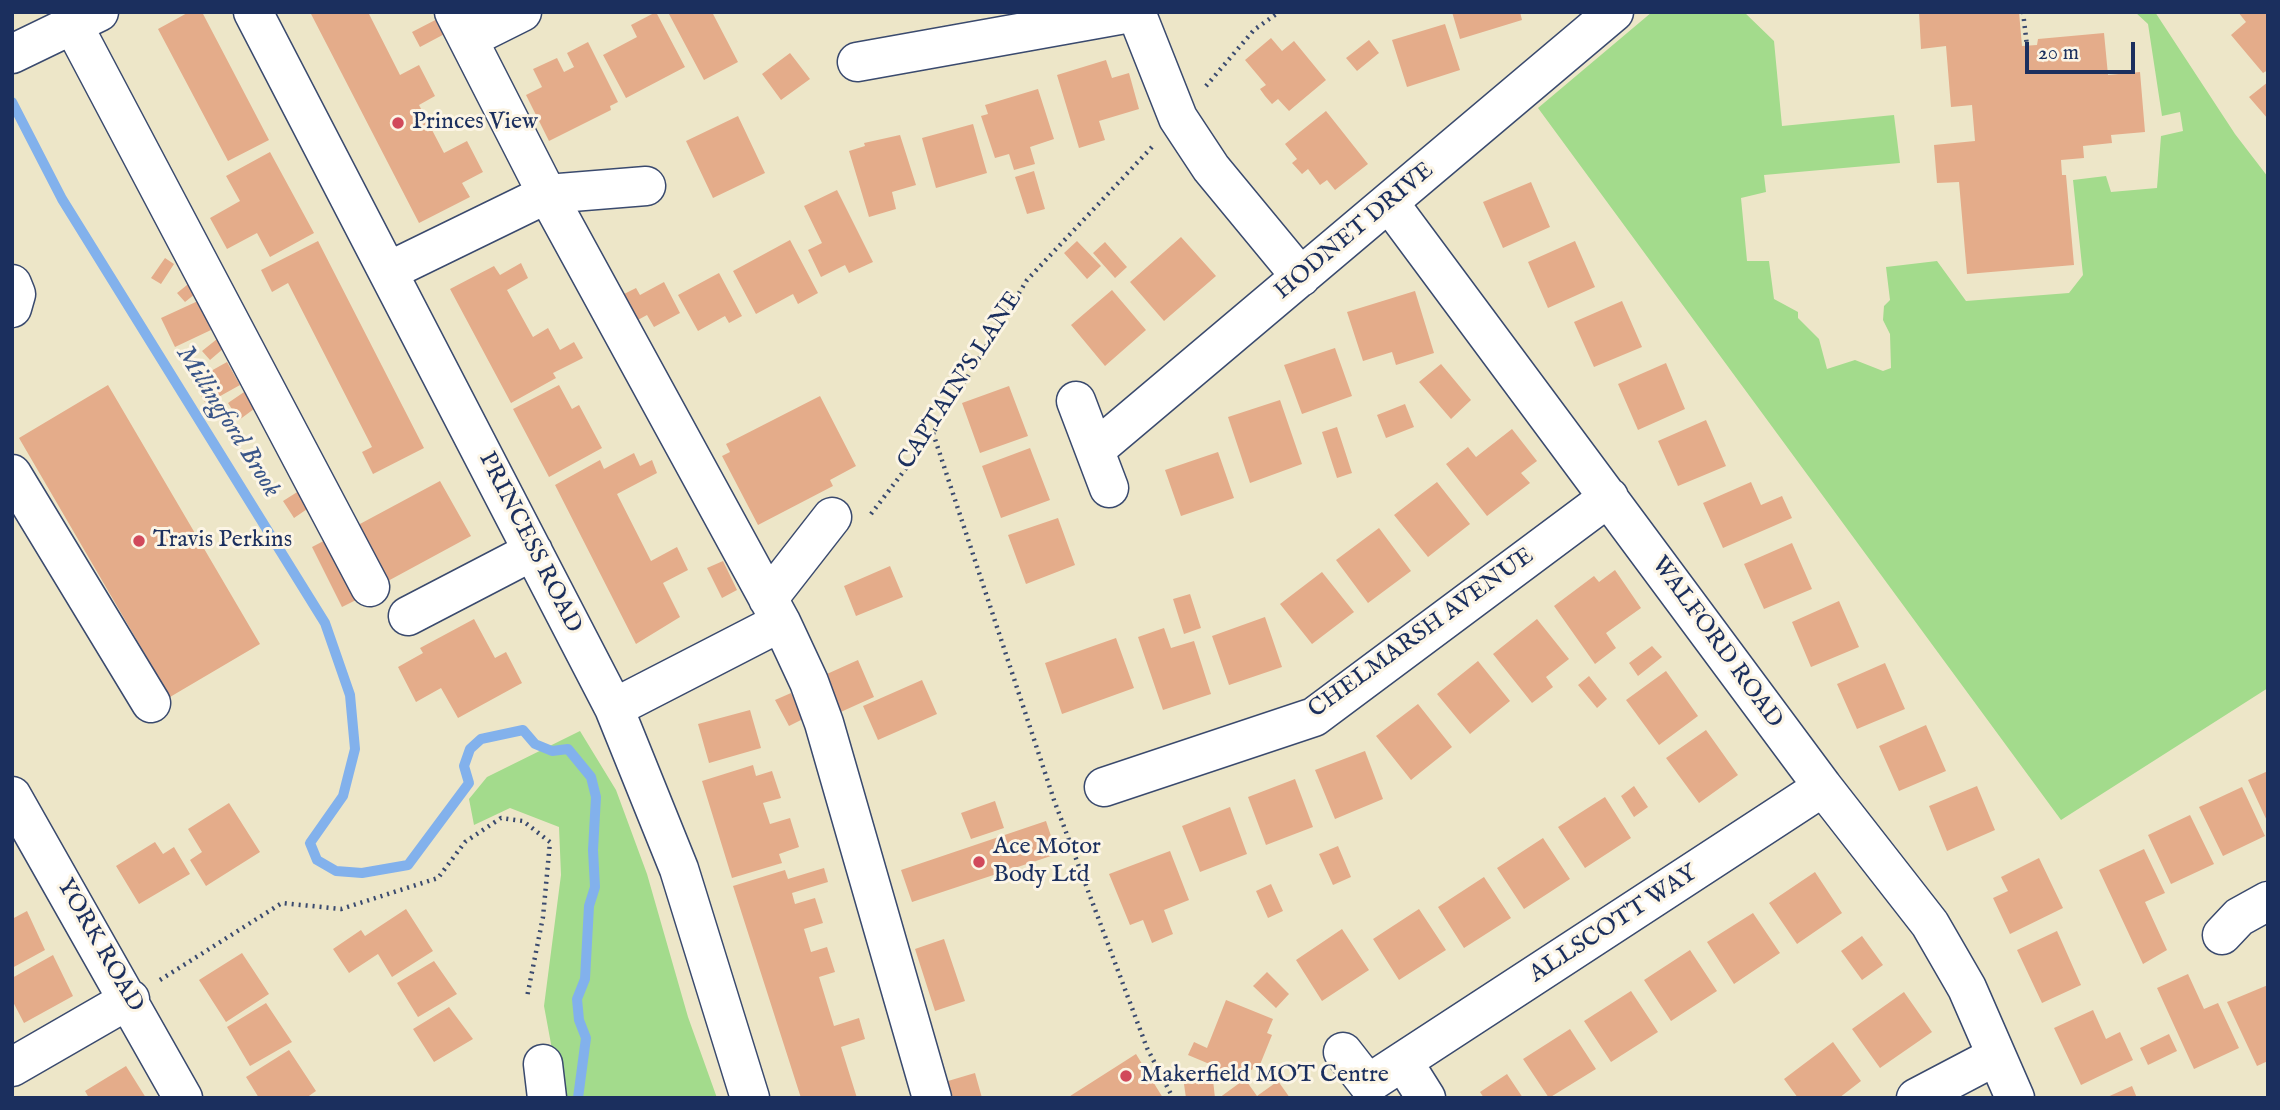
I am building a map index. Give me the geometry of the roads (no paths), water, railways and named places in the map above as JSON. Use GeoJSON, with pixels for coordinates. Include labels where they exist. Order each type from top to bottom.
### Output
{"type":"FeatureCollection","features":[{"type":"Feature","properties":{"kind":"street","name":"PRINCESS ROAD"},"geometry":{"type":"LineString","coordinates":[[253,12],[614,708],[679,869],[750,1098]]}},
{"type":"Feature","properties":{"kind":"street"},"geometry":{"type":"LineString","coordinates":[[522,12],[461,26],[547,194],[774,611],[824,723],[932,1098]]}},
{"type":"Feature","properties":{"kind":"street"},"geometry":{"type":"LineString","coordinates":[[857,62],[1136,12],[1178,118],[1212,167],[1301,277]]}},
{"type":"Feature","properties":{"kind":"street","name":"HODNET DRIVE"},"geometry":{"type":"LineString","coordinates":[[1095,450],[1390,204],[1614,12]]}},
{"type":"Feature","properties":{"kind":"street"},"geometry":{"type":"LineString","coordinates":[[12,54],[81,16],[370,587]]}},
{"type":"Feature","properties":{"kind":"street"},"geometry":{"type":"LineString","coordinates":[[389,271],[547,194],[646,186]]}},
{"type":"Feature","properties":{"kind":"street","name":"WALFORD ROAD"},"geometry":{"type":"LineString","coordinates":[[1390,204],[1823,787],[1930,924],[1967,988],[2015,1098]]}},
{"type":"Feature","properties":{"kind":"street"},"geometry":{"type":"LineString","coordinates":[[12,284],[16,294],[12,308]]}},
{"type":"Feature","properties":{"kind":"street"},"geometry":{"type":"LineString","coordinates":[[1076,401],[1109,488]]}},
{"type":"Feature","properties":{"kind":"street"},"geometry":{"type":"LineString","coordinates":[[12,474],[150,703]]}},
{"type":"Feature","properties":{"kind":"street","name":"CHELMARSH AVENUE"},"geometry":{"type":"LineString","coordinates":[[1104,788],[1314,717],[1609,497]]}},
{"type":"Feature","properties":{"kind":"street"},"geometry":{"type":"LineString","coordinates":[[614,708],[774,611],[850,517]]}},
{"type":"Feature","properties":{"kind":"street"},"geometry":{"type":"LineString","coordinates":[[408,616],[533,551]]}},
{"type":"Feature","properties":{"kind":"street","name":"ALLSCOTT WAY"},"geometry":{"type":"LineString","coordinates":[[1343,1052],[1368,1084],[1405,1063],[1823,787]]}},
{"type":"Feature","properties":{"kind":"street","name":"YORK ROAD"},"geometry":{"type":"LineString","coordinates":[[12,796],[130,999],[183,1098]]}},
{"type":"Feature","properties":{"kind":"street"},"geometry":{"type":"LineString","coordinates":[[2222,935],[2239,917],[2268,901]]}},
{"type":"Feature","properties":{"kind":"street"},"geometry":{"type":"LineString","coordinates":[[12,1067],[130,999]]}},
{"type":"Feature","properties":{"kind":"street"},"geometry":{"type":"LineString","coordinates":[[1916,1098],[1996,1056]]}},
{"type":"Feature","properties":{"kind":"street"},"geometry":{"type":"LineString","coordinates":[[1405,1063],[1426,1098]]}},
{"type":"Feature","properties":{"kind":"waterway","name":"Millingford Brook"},"geometry":{"type":"LineString","coordinates":[[12,102],[62,199],[325,623],[350,695],[355,749],[343,796],[310,843],[317,860],[336,871],[362,873],[408,865],[469,783],[464,766],[470,749],[481,739],[523,730],[535,744],[552,751],[568,749],[591,777],[596,797],[593,850],[595,887],[589,906],[585,979],[577,999],[579,1020],[586,1038],[578,1098]]}},
{"type":"Feature","properties":{"kind":"place","name":"Princes View"},"geometry":{"type":"Point","coordinates":[398,123]}},
{"type":"Feature","properties":{"kind":"place","name":"Travis Perkins"},"geometry":{"type":"Point","coordinates":[139,541]}},
{"type":"Feature","properties":{"kind":"place","name":"Ace Motor Body Ltd"},"geometry":{"type":"Point","coordinates":[979,862]}},
{"type":"Feature","properties":{"kind":"place","name":"Makerfield MOT Centre"},"geometry":{"type":"Point","coordinates":[1126,1076]}}]}
